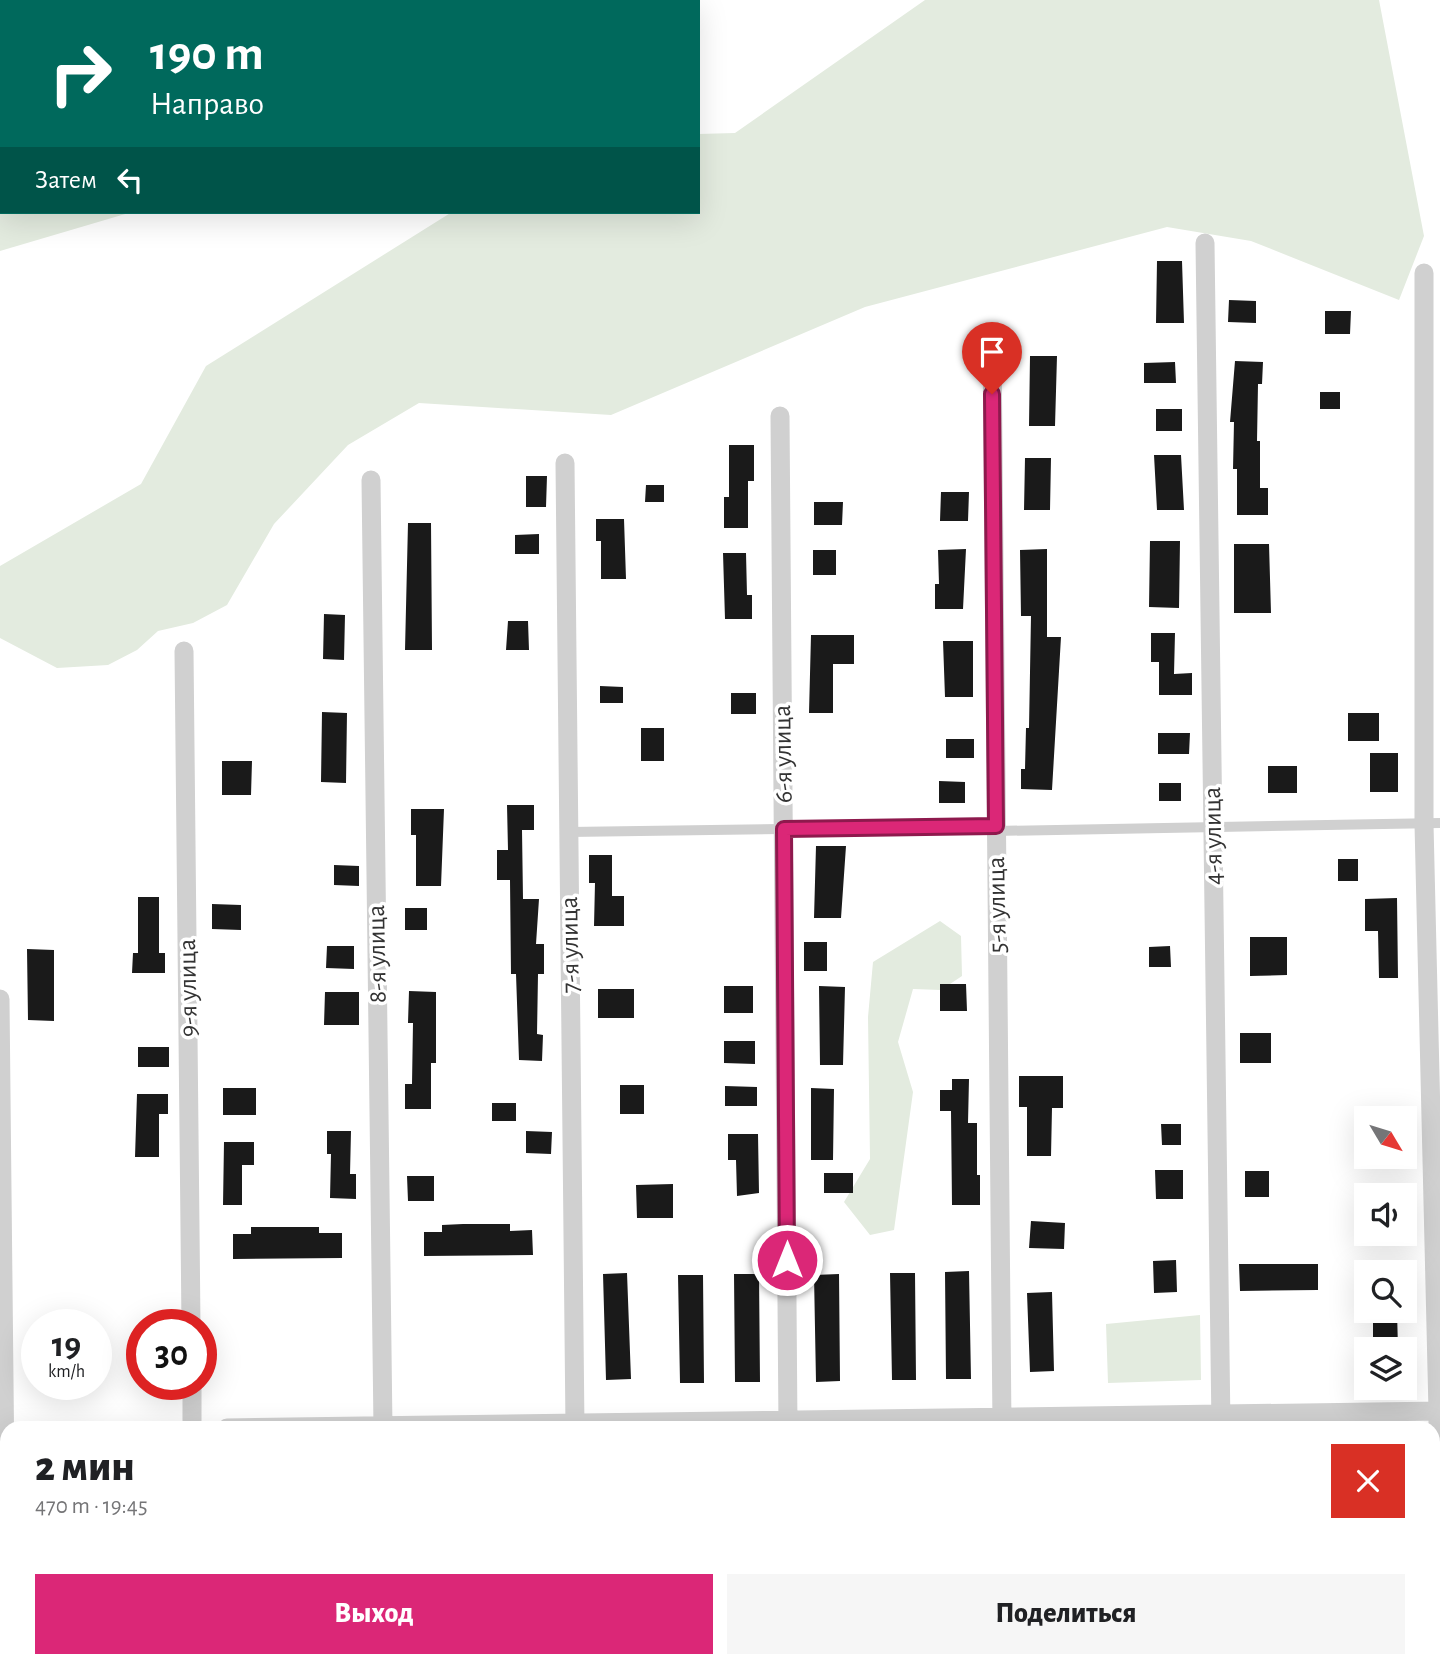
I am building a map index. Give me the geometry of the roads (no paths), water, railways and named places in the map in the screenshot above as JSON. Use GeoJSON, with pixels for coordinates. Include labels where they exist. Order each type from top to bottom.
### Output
{"type":"FeatureCollection","features":[{"type":"Feature","properties":{"kind":"street","name":"4-я улица"},"geometry":{"type":"LineString","coordinates":[[1205,243],[1221,1421]]}},
{"type":"Feature","properties":{"kind":"street"},"geometry":{"type":"LineString","coordinates":[[1241,1421],[1439,1411],[1424,273]]}},
{"type":"Feature","properties":{"kind":"street","name":"5-я улица"},"geometry":{"type":"LineString","coordinates":[[992,340],[1002,1421]]}},
{"type":"Feature","properties":{"kind":"street","name":"6-я улица"},"geometry":{"type":"LineString","coordinates":[[780,416],[788,1421]]}},
{"type":"Feature","properties":{"kind":"street","name":"7-я улица"},"geometry":{"type":"LineString","coordinates":[[565,463],[575,1421]]}},
{"type":"Feature","properties":{"kind":"street","name":"8-я улица"},"geometry":{"type":"LineString","coordinates":[[371,480],[383,1421]]}},
{"type":"Feature","properties":{"kind":"street","name":"9-я улица"},"geometry":{"type":"LineString","coordinates":[[184,651],[191,1309]]}},
{"type":"Feature","properties":{"kind":"street"},"geometry":{"type":"LineString","coordinates":[[0,999],[3,1421]]}},
{"type":"Feature","properties":{"kind":"street"},"geometry":{"type":"LineString","coordinates":[[192,1400],[192,1421]]}},
{"type":"Feature","properties":{"kind":"lane"},"geometry":{"type":"LineString","coordinates":[[569,832],[1432,823]]}}]}
